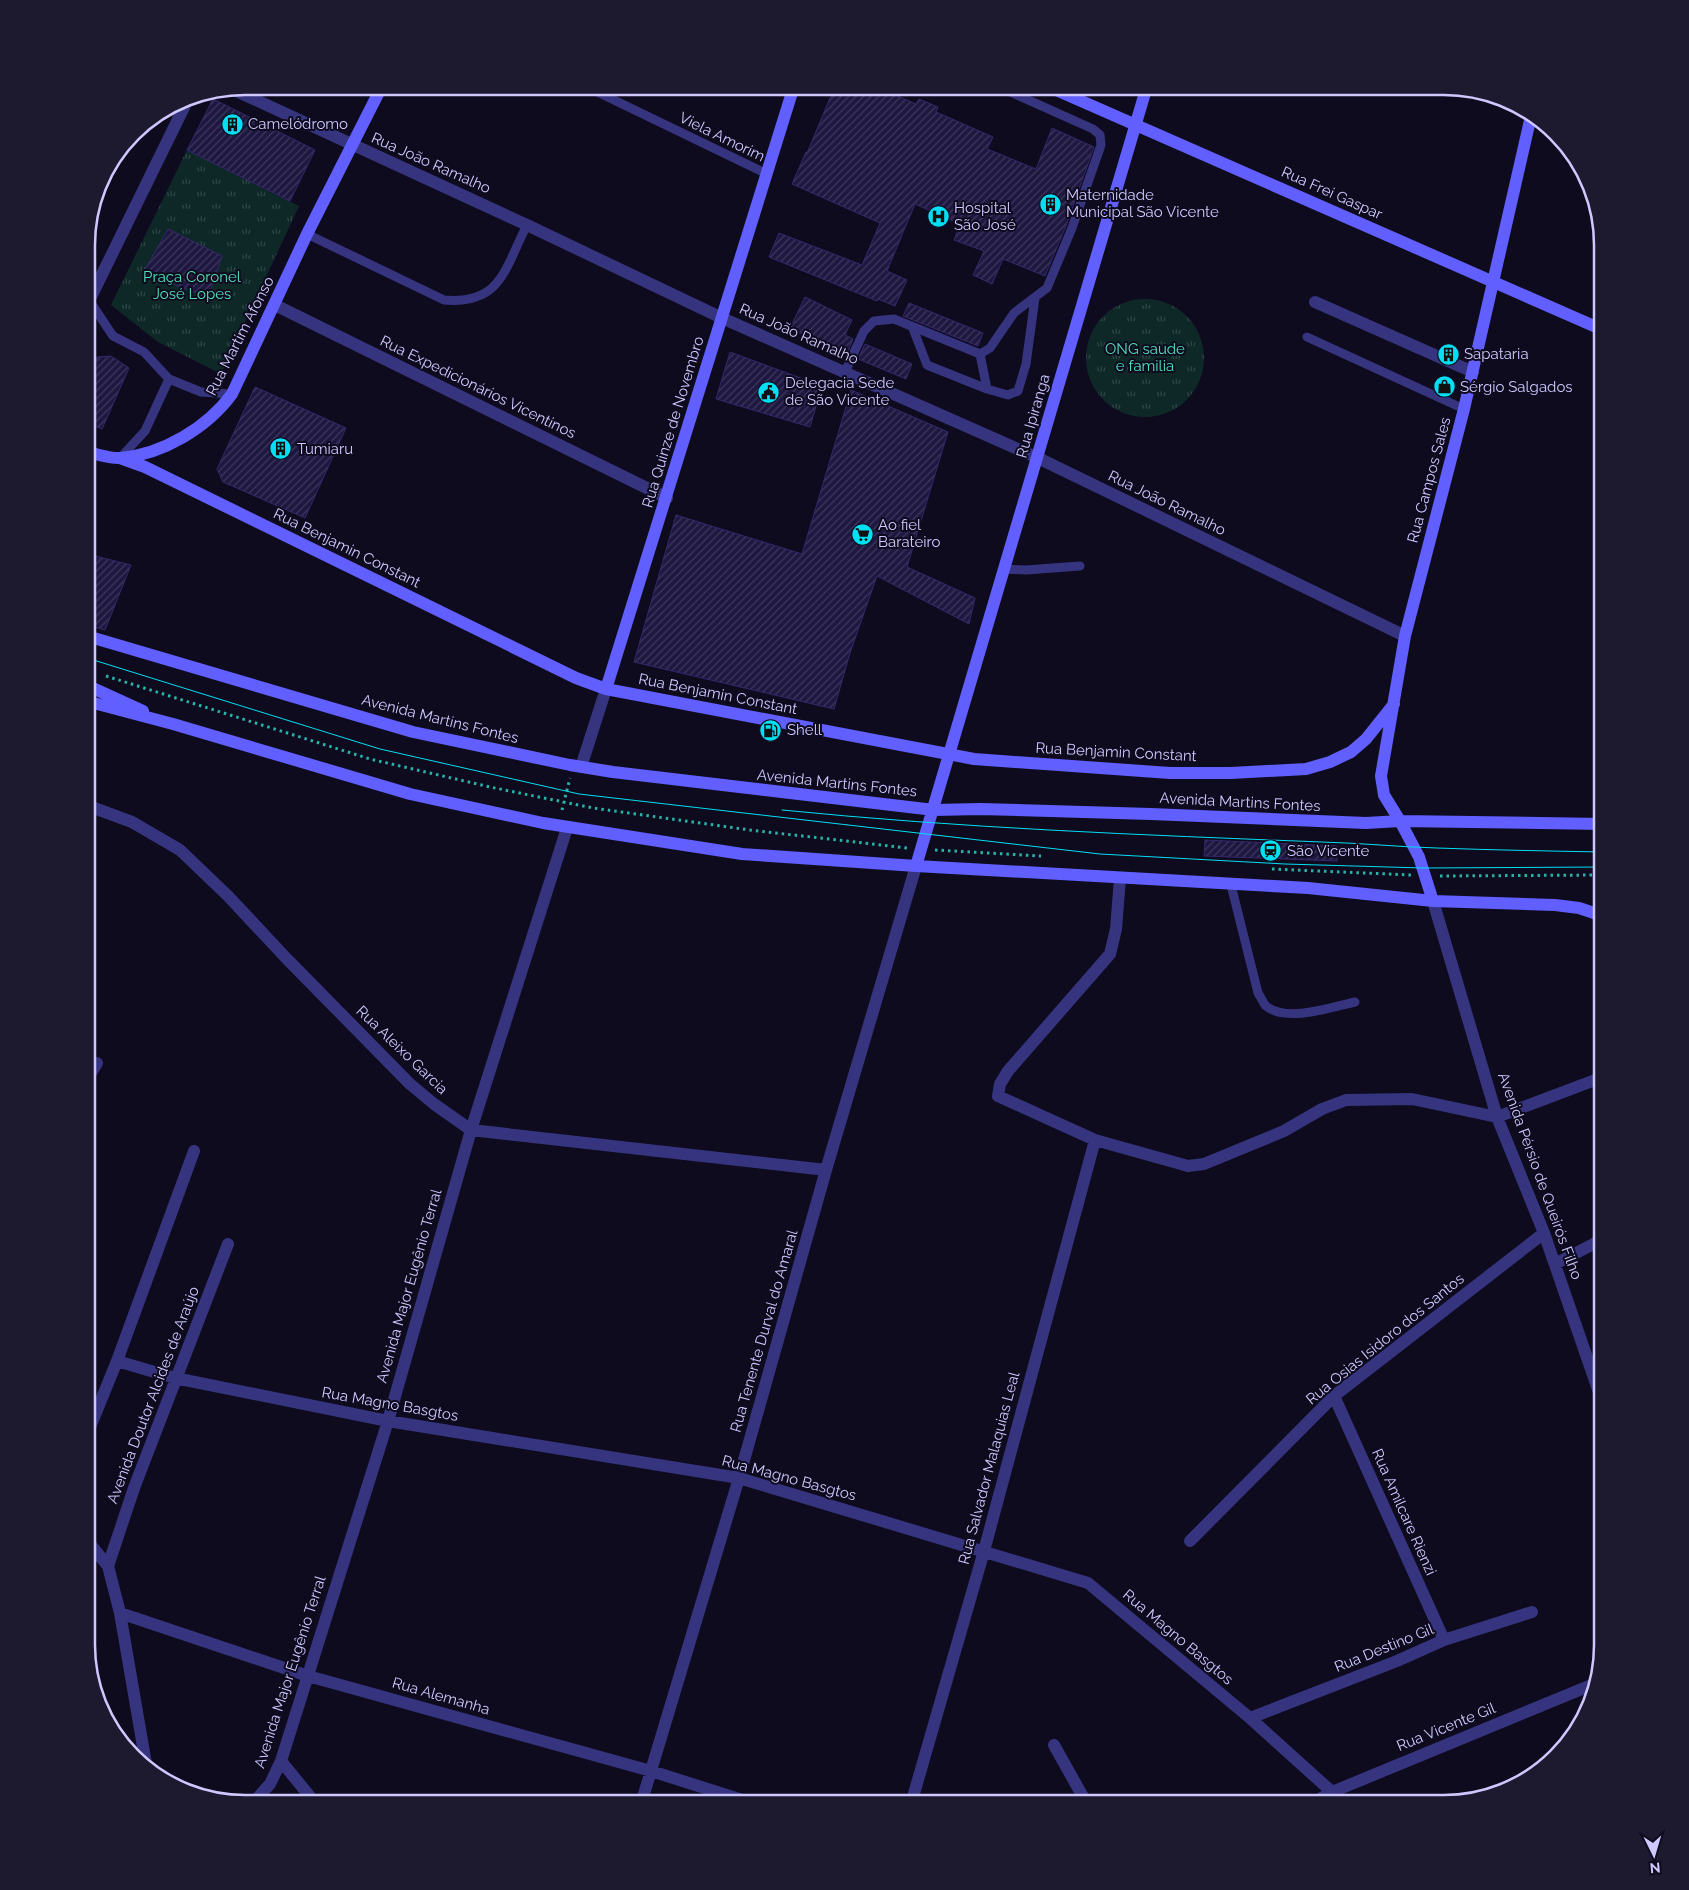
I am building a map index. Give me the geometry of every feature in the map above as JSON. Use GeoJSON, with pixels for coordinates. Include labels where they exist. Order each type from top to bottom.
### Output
{"type":"FeatureCollection","features":[{"type":"Feature","properties":{"kind":"main road","name":"Rua Martim Afonso"},"geometry":{"type":"LineString","coordinates":[[95,454],[120,458],[164,446],[196,430],[221,409],[232,394],[307,234],[377,95]]}},
{"type":"Feature","properties":{"kind":"main road","name":"Rua Quinze de Novembro"},"geometry":{"type":"LineString","coordinates":[[606,689],[791,95]]}},
{"type":"Feature","properties":{"kind":"main road","name":"Rua Frei Gaspar"},"geometry":{"type":"LineString","coordinates":[[1068,95],[1594,326]]}},
{"type":"Feature","properties":{"kind":"main road","name":"Rua Ipiranga"},"geometry":{"type":"LineString","coordinates":[[950,755],[1145,95]]}},
{"type":"Feature","properties":{"kind":"main road","name":"Rua Campos Sales"},"geometry":{"type":"LineString","coordinates":[[1434,901],[1419,857],[1384,795],[1381,776],[1405,636],[1473,372],[1530,122]]}},
{"type":"Feature","properties":{"kind":"main road","name":"Rua Benjamin Constant"},"geometry":{"type":"LineString","coordinates":[[120,458],[145,467],[576,678],[606,689],[950,755],[1006,762],[1170,773],[1231,773],[1306,769],[1330,762],[1352,752],[1366,739],[1394,704]]}},
{"type":"Feature","properties":{"kind":"main road","name":"Avenida Martins Fontes"},"geometry":{"type":"LineString","coordinates":[[95,639],[413,732],[579,772],[697,783],[934,810],[980,809],[1151,814],[1366,823],[1400,821],[1594,824]]}},
{"type":"Feature","properties":{"kind":"main road"},"geometry":{"type":"LineString","coordinates":[[95,689],[172,724]]}},
{"type":"Feature","properties":{"kind":"main road"},"geometry":{"type":"LineString","coordinates":[[95,707],[172,724],[401,792],[567,828],[741,854],[1230,885],[1308,888],[1434,901],[1555,905],[1579,908],[1594,913]]}},
{"type":"Feature","properties":{"kind":"main road"},"geometry":{"type":"LineString","coordinates":[[916,866],[950,755]]}},
{"type":"Feature","properties":{"kind":"street","name":"Rua João Ramalho"},"geometry":{"type":"LineString","coordinates":[[245,95],[527,225],[722,318],[1038,458],[1405,636]]}},
{"type":"Feature","properties":{"kind":"street"},"geometry":{"type":"LineString","coordinates":[[95,289],[183,108]]}},
{"type":"Feature","properties":{"kind":"street"},"geometry":{"type":"LineString","coordinates":[[1315,302],[1473,372]]}},
{"type":"Feature","properties":{"kind":"street","name":"Rua Expedicionários Vicentinos"},"geometry":{"type":"LineString","coordinates":[[275,305],[666,498]]}},
{"type":"Feature","properties":{"kind":"street","name":"Rua Quinze de Novembro"},"geometry":{"type":"LineString","coordinates":[[579,772],[606,689]]}},
{"type":"Feature","properties":{"kind":"street","name":"Rua Aleixo Garcia"},"geometry":{"type":"LineString","coordinates":[[95,808],[132,822],[180,850],[228,896],[410,1084],[434,1104],[471,1130],[826,1170]]}},
{"type":"Feature","properties":{"kind":"street","name":"Avenida Major Eugênio Terral"},"geometry":{"type":"LineString","coordinates":[[260,1795],[270,1784],[281,1762],[388,1421],[471,1130],[567,828]]}},
{"type":"Feature","properties":{"kind":"street","name":"Rua Tenente Durval do Amaral"},"geometry":{"type":"LineString","coordinates":[[644,1795],[739,1478],[826,1170],[916,866]]}},
{"type":"Feature","properties":{"kind":"street"},"geometry":{"type":"LineString","coordinates":[[1120,878],[1116,929],[1110,954],[1008,1071],[1000,1084],[998,1096],[1095,1140],[1188,1166],[1204,1164],[1222,1157],[1284,1131],[1322,1109],[1346,1100],[1412,1098],[1498,1117],[1594,1080]]}},
{"type":"Feature","properties":{"kind":"street","name":"Avenida Pérsio de Queirós Filho"},"geometry":{"type":"LineString","coordinates":[[1434,901],[1498,1117],[1544,1233],[1594,1378]]}},
{"type":"Feature","properties":{"kind":"street","name":"Rua Salvador Malaquias Leal"},"geometry":{"type":"LineString","coordinates":[[914,1795],[984,1550],[1095,1140]]}},
{"type":"Feature","properties":{"kind":"street"},"geometry":{"type":"LineString","coordinates":[[95,1415],[117,1361],[194,1151]]}},
{"type":"Feature","properties":{"kind":"street","name":"Rua Osias Isidoro dos Santos"},"geometry":{"type":"LineString","coordinates":[[1190,1541],[1334,1396],[1544,1233]]}},
{"type":"Feature","properties":{"kind":"street","name":"Avenida Doutor Alcides de Araújo"},"geometry":{"type":"LineString","coordinates":[[108,1566],[134,1488],[228,1244]]}},
{"type":"Feature","properties":{"kind":"street"},"geometry":{"type":"LineString","coordinates":[[1555,1264],[1594,1244]]}},
{"type":"Feature","properties":{"kind":"street","name":"Rua Magno Basgtos"},"geometry":{"type":"LineString","coordinates":[[117,1361],[175,1378],[388,1421],[739,1478],[984,1550],[1088,1583],[1250,1718],[1334,1795]]}},
{"type":"Feature","properties":{"kind":"street","name":"Rua Amilcare Rienzi"},"geometry":{"type":"LineString","coordinates":[[1334,1396],[1444,1640]]}},
{"type":"Feature","properties":{"kind":"street"},"geometry":{"type":"LineString","coordinates":[[95,1550],[108,1566],[120,1613],[145,1757]]}},
{"type":"Feature","properties":{"kind":"street","name":"Rua Destino Gil"},"geometry":{"type":"LineString","coordinates":[[1250,1718],[1396,1661],[1444,1640],[1532,1612]]}},
{"type":"Feature","properties":{"kind":"street","name":"Rua Alemanha"},"geometry":{"type":"LineString","coordinates":[[120,1613],[308,1676],[651,1771],[727,1795]]}},
{"type":"Feature","properties":{"kind":"street","name":"Rua Vicente Gil"},"geometry":{"type":"LineString","coordinates":[[1327,1795],[1588,1686]]}},
{"type":"Feature","properties":{"kind":"street"},"geometry":{"type":"LineString","coordinates":[[1054,1745],[1082,1795]]}},
{"type":"Feature","properties":{"kind":"street"},"geometry":{"type":"LineString","coordinates":[[281,1762],[308,1795]]}},
{"type":"Feature","properties":{"kind":"lane","name":"Viela Amorim"},"geometry":{"type":"LineString","coordinates":[[604,95],[767,174]]}},
{"type":"Feature","properties":{"kind":"lane"},"geometry":{"type":"LineString","coordinates":[[980,354],[990,348],[1014,313],[1047,288],[1072,228],[1101,145],[1100,135],[1093,128],[1018,95]]}},
{"type":"Feature","properties":{"kind":"lane"},"geometry":{"type":"LineString","coordinates":[[307,234],[444,300],[458,301],[485,294],[497,284],[527,225]]}},
{"type":"Feature","properties":{"kind":"lane"},"geometry":{"type":"LineString","coordinates":[[912,326],[927,366],[1008,395],[1018,391],[1026,364],[1034,298]]}},
{"type":"Feature","properties":{"kind":"lane"},"geometry":{"type":"LineString","coordinates":[[95,312],[113,336],[144,352],[169,379],[201,392],[232,394]]}},
{"type":"Feature","properties":{"kind":"lane"},"geometry":{"type":"LineString","coordinates":[[845,372],[864,331],[874,321],[894,319],[980,354]]}},
{"type":"Feature","properties":{"kind":"lane"},"geometry":{"type":"LineString","coordinates":[[1307,337],[1464,409]]}},
{"type":"Feature","properties":{"kind":"lane"},"geometry":{"type":"LineString","coordinates":[[980,354],[987,389]]}},
{"type":"Feature","properties":{"kind":"lane"},"geometry":{"type":"LineString","coordinates":[[120,458],[146,431],[169,379]]}},
{"type":"Feature","properties":{"kind":"lane"},"geometry":{"type":"LineString","coordinates":[[1004,569],[1026,570],[1080,566]]}},
{"type":"Feature","properties":{"kind":"lane"},"geometry":{"type":"LineString","coordinates":[[1230,885],[1258,993],[1265,1006],[1276,1012],[1291,1014],[1355,1002]]}},
{"type":"Feature","properties":{"kind":"path"},"geometry":{"type":"LineString","coordinates":[[105,675],[370,759],[564,803],[750,830],[920,849],[1050,856]]}},
{"type":"Feature","properties":{"kind":"path"},"geometry":{"type":"LineString","coordinates":[[558,809],[563,810],[570,776],[579,772]]}},
{"type":"Feature","properties":{"kind":"path"},"geometry":{"type":"LineString","coordinates":[[1266,868],[1425,876],[1594,875]]}},
{"type":"Feature","properties":{"kind":"green space","name":"Praça Coronel José Lopes"},"geometry":{"type":"Polygon","coordinates":[[[187,150],[299,206],[221,374],[158,342],[111,305],[187,150]]]}},
{"type":"Feature","properties":{"kind":"green space","name":"ONG saude e familia"},"geometry":{"type":"Polygon","coordinates":[[[1145,299],[1167,304],[1178,309],[1194,325],[1199,336],[1204,358],[1199,380],[1194,391],[1178,407],[1167,412],[1145,417],[1123,412],[1112,407],[1096,391],[1091,380],[1086,358],[1091,336],[1096,325],[1112,309],[1123,304],[1145,299]]]}},
{"type":"Feature","properties":{"kind":"building"},"geometry":{"type":"Polygon","coordinates":[[[831,95],[896,95],[916,104],[919,99],[938,107],[936,112],[993,137],[987,149],[1036,169],[1052,128],[1094,147],[1066,226],[1045,276],[1003,259],[992,284],[973,275],[984,251],[954,240],[960,224],[915,204],[887,271],[907,280],[895,306],[878,299],[877,301],[769,257],[779,233],[862,265],[880,223],[792,184],[831,95]]]}},
{"type":"Feature","properties":{"kind":"building","name":"Camelódromo"},"geometry":{"type":"Polygon","coordinates":[[[213,99],[315,150],[290,201],[187,150],[213,99]]]}},
{"type":"Feature","properties":{"kind":"building"},"geometry":{"type":"Polygon","coordinates":[[[168,229],[222,256],[208,297],[143,273],[168,229]]]}},
{"type":"Feature","properties":{"kind":"building"},"geometry":{"type":"Polygon","coordinates":[[[805,297],[852,320],[845,335],[853,339],[847,354],[790,328],[805,297]]]}},
{"type":"Feature","properties":{"kind":"building"},"geometry":{"type":"Polygon","coordinates":[[[909,303],[983,333],[978,346],[903,316],[909,303]]]}},
{"type":"Feature","properties":{"kind":"building"},"geometry":{"type":"Polygon","coordinates":[[[865,344],[912,364],[906,379],[858,359],[865,344]]]}},
{"type":"Feature","properties":{"kind":"building","name":"Delegacia Sede de São Vicente"},"geometry":{"type":"Polygon","coordinates":[[[730,352],[822,386],[810,427],[716,399],[730,352]]]}},
{"type":"Feature","properties":{"kind":"building"},"geometry":{"type":"Polygon","coordinates":[[[111,356],[129,368],[102,429],[95,426],[95,362],[97,357],[111,356]]]}},
{"type":"Feature","properties":{"kind":"building","name":"Tumiaru"},"geometry":{"type":"Polygon","coordinates":[[[255,387],[346,428],[305,518],[223,482],[217,469],[255,387]]]}},
{"type":"Feature","properties":{"kind":"building","name":"Ao fiel Barateiro"},"geometry":{"type":"Polygon","coordinates":[[[851,390],[948,432],[907,567],[975,598],[969,624],[877,576],[850,653],[834,709],[634,662],[676,515],[802,554],[851,390]]]}},
{"type":"Feature","properties":{"kind":"building"},"geometry":{"type":"Polygon","coordinates":[[[95,556],[131,565],[105,630],[95,627],[95,556]]]}},
{"type":"Feature","properties":{"kind":"building","name":"São Vicente"},"geometry":{"type":"Polygon","coordinates":[[[1205,840],[1337,846],[1337,861],[1204,856],[1205,840]]]}},
{"type":"Feature","properties":{"kind":"tram line"},"geometry":{"type":"LineString","coordinates":[[95,660],[380,749],[579,794],[1100,854],[1285,864],[1423,868],[1594,867]]}},
{"type":"Feature","properties":{"kind":"tram line"},"geometry":{"type":"LineString","coordinates":[[782,810],[916,822],[1186,837],[1499,850],[1594,852]]}},
{"type":"Feature","properties":{"kind":"place","name":"Camelódromo"},"geometry":{"type":"Point","coordinates":[232,124]}},
{"type":"Feature","properties":{"kind":"place","name":"Maternidade Municipal São Vicente"},"geometry":{"type":"Point","coordinates":[1050,204]}},
{"type":"Feature","properties":{"kind":"place","name":"Hospital São José"},"geometry":{"type":"Point","coordinates":[938,217]}},
{"type":"Feature","properties":{"kind":"place","name":"Sapataria"},"geometry":{"type":"Point","coordinates":[1448,354]}},
{"type":"Feature","properties":{"kind":"place","name":"Sérgio Salgados"},"geometry":{"type":"Point","coordinates":[1444,387]}},
{"type":"Feature","properties":{"kind":"place","name":"Delegacia Sede de São Vicente"},"geometry":{"type":"Point","coordinates":[769,392]}},
{"type":"Feature","properties":{"kind":"place","name":"Tumiaru"},"geometry":{"type":"Point","coordinates":[281,449]}},
{"type":"Feature","properties":{"kind":"place","name":"Ao fiel Barateiro"},"geometry":{"type":"Point","coordinates":[862,534]}},
{"type":"Feature","properties":{"kind":"place","name":"Shell"},"geometry":{"type":"Point","coordinates":[771,730]}},
{"type":"Feature","properties":{"kind":"place","name":"São Vicente"},"geometry":{"type":"Point","coordinates":[1271,851]}}]}
